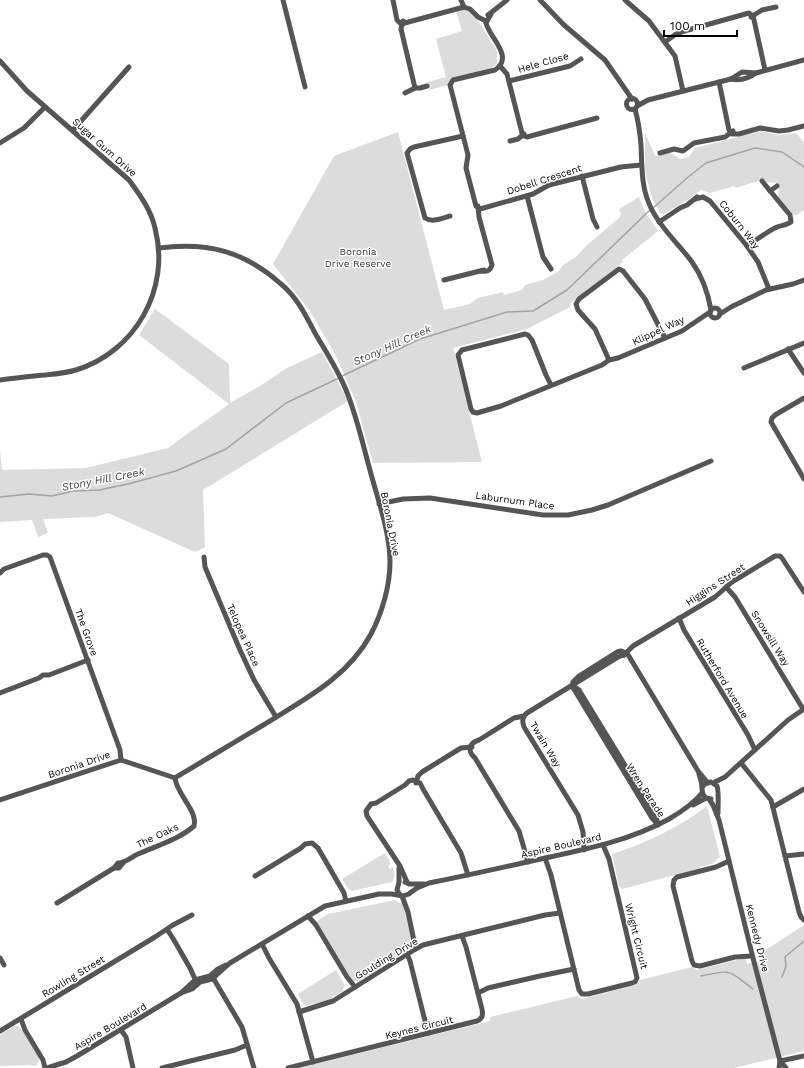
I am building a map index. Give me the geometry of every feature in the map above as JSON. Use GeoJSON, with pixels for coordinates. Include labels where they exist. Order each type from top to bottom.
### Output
{"type":"FeatureCollection","features":[{"type":"Feature","properties":{"kind":"street"},"geometry":{"type":"LineString","coordinates":[[283,0],[306,87]]}},
{"type":"Feature","properties":{"kind":"street"},"geometry":{"type":"LineString","coordinates":[[393,0],[396,11],[402,22],[402,34],[416,88]]}},
{"type":"Feature","properties":{"kind":"street"},"geometry":{"type":"LineString","coordinates":[[461,0],[464,7]]}},
{"type":"Feature","properties":{"kind":"street"},"geometry":{"type":"LineString","coordinates":[[484,20],[507,0]]}},
{"type":"Feature","properties":{"kind":"street"},"geometry":{"type":"LineString","coordinates":[[540,0],[564,25],[605,60],[621,81],[633,104],[637,121],[643,184],[648,203],[660,224],[699,274],[714,312],[730,307],[768,290],[804,280]]}},
{"type":"Feature","properties":{"kind":"street"},"geometry":{"type":"LineString","coordinates":[[628,1],[649,21],[675,56],[684,90]]}},
{"type":"Feature","properties":{"kind":"street"},"geometry":{"type":"LineString","coordinates":[[402,22],[464,7],[470,9],[478,17],[484,20],[502,52],[500,66],[495,70],[461,79],[453,86],[454,98],[468,155],[466,168],[473,195],[478,207],[489,257],[488,267],[481,271],[444,280]]}},
{"type":"Feature","properties":{"kind":"street"},"geometry":{"type":"LineString","coordinates":[[665,42],[676,34],[688,30],[741,16],[752,17],[762,10],[776,7]]}},
{"type":"Feature","properties":{"kind":"street"},"geometry":{"type":"LineString","coordinates":[[752,17],[766,70]]}},
{"type":"Feature","properties":{"kind":"street","name":"Hele Close"},"geometry":{"type":"LineString","coordinates":[[509,81],[570,66],[581,59]]}},
{"type":"Feature","properties":{"kind":"street"},"geometry":{"type":"LineString","coordinates":[[633,104],[731,79],[742,72],[756,73],[804,60]]}},
{"type":"Feature","properties":{"kind":"street","name":"Sugar Gum Drive"},"geometry":{"type":"LineString","coordinates":[[0,62],[27,91],[129,180],[140,194],[149,210],[159,248],[158,278],[154,294],[139,324],[118,348],[94,362],[76,370],[0,380]]}},
{"type":"Feature","properties":{"kind":"street"},"geometry":{"type":"LineString","coordinates":[[500,66],[505,70],[509,81],[520,125],[524,134]]}},
{"type":"Feature","properties":{"kind":"street"},"geometry":{"type":"LineString","coordinates":[[73,130],[129,67]]}},
{"type":"Feature","properties":{"kind":"street"},"geometry":{"type":"LineString","coordinates":[[718,82],[731,132]]}},
{"type":"Feature","properties":{"kind":"street"},"geometry":{"type":"LineString","coordinates":[[405,93],[416,88],[427,86]]}},
{"type":"Feature","properties":{"kind":"street"},"geometry":{"type":"LineString","coordinates":[[0,143],[24,128],[45,107]]}},
{"type":"Feature","properties":{"kind":"street"},"geometry":{"type":"LineString","coordinates":[[510,141],[518,140],[524,134],[534,134],[597,118]]}},
{"type":"Feature","properties":{"kind":"street"},"geometry":{"type":"LineString","coordinates":[[660,153],[674,149],[683,151],[694,144],[722,137],[731,132],[760,128],[779,131],[804,126]]}},
{"type":"Feature","properties":{"kind":"street"},"geometry":{"type":"LineString","coordinates":[[450,216],[433,220],[428,220],[425,218],[409,160],[410,153],[418,147],[463,136]]}},
{"type":"Feature","properties":{"kind":"street","name":"Dobell Crescent"},"geometry":{"type":"LineString","coordinates":[[478,207],[488,206],[527,196],[549,185],[582,176],[628,166],[641,166]]}},
{"type":"Feature","properties":{"kind":"street"},"geometry":{"type":"LineString","coordinates":[[582,176],[593,219],[597,227]]}},
{"type":"Feature","properties":{"kind":"street"},"geometry":{"type":"LineString","coordinates":[[748,248],[770,231],[783,225],[788,218],[784,208],[762,181]]}},
{"type":"Feature","properties":{"kind":"street"},"geometry":{"type":"LineString","coordinates":[[770,191],[777,186]]}},
{"type":"Feature","properties":{"kind":"street"},"geometry":{"type":"LineString","coordinates":[[527,196],[543,257],[551,269]]}},
{"type":"Feature","properties":{"kind":"street","name":"Coburn Way"},"geometry":{"type":"LineString","coordinates":[[660,224],[695,199],[703,196],[710,201],[758,262],[768,290]]}},
{"type":"Feature","properties":{"kind":"street","name":"Boronia Drive"},"geometry":{"type":"LineString","coordinates":[[0,800],[121,760],[175,778],[276,717],[340,675],[359,654],[373,630],[384,602],[390,562],[379,504],[355,415],[346,388],[296,300],[283,285],[249,260],[220,249],[198,246],[159,248]]}},
{"type":"Feature","properties":{"kind":"street"},"geometry":{"type":"LineString","coordinates":[[550,386],[532,344],[527,337],[518,336],[459,352],[458,355],[470,403],[476,410],[486,410],[501,406],[550,386],[598,365],[608,359],[595,329],[583,314],[579,305],[584,297],[619,269],[621,269],[645,299],[664,338]]}},
{"type":"Feature","properties":{"kind":"street","name":"Klippel Way"},"geometry":{"type":"LineString","coordinates":[[608,359],[622,356],[682,331],[714,312]]}},
{"type":"Feature","properties":{"kind":"street"},"geometry":{"type":"LineString","coordinates":[[744,368],[804,343]]}},
{"type":"Feature","properties":{"kind":"street"},"geometry":{"type":"LineString","coordinates":[[791,348],[804,372]]}},
{"type":"Feature","properties":{"kind":"street"},"geometry":{"type":"LineString","coordinates":[[803,398],[775,415],[770,422],[804,479]]}},
{"type":"Feature","properties":{"kind":"street","name":"Laburnum Place"},"geometry":{"type":"LineString","coordinates":[[379,504],[403,499],[430,498],[543,515],[568,515],[608,505],[710,461]]}},
{"type":"Feature","properties":{"kind":"street","name":"The Grove"},"geometry":{"type":"LineString","coordinates":[[0,573],[2,569],[43,555],[50,557],[120,750],[121,760]]}},
{"type":"Feature","properties":{"kind":"street","name":"Higgins Street"},"geometry":{"type":"LineString","coordinates":[[626,654],[633,646],[719,594],[728,586],[773,557],[779,555],[784,560],[804,592]]}},
{"type":"Feature","properties":{"kind":"street","name":"Telopea Place"},"geometry":{"type":"LineString","coordinates":[[204,557],[205,567],[240,650],[254,680],[276,717]]}},
{"type":"Feature","properties":{"kind":"street","name":"Snowsill Way"},"geometry":{"type":"LineString","coordinates":[[728,586],[804,709]]}},
{"type":"Feature","properties":{"kind":"street","name":"Rutherford Avenue"},"geometry":{"type":"LineString","coordinates":[[677,619],[757,748]]}},
{"type":"Feature","properties":{"kind":"street","name":"Twain Way"},"geometry":{"type":"LineString","coordinates":[[586,850],[578,815],[524,727],[523,718],[527,713],[572,685],[579,676],[617,652],[620,651],[626,654]]}},
{"type":"Feature","properties":{"kind":"street"},"geometry":{"type":"LineString","coordinates":[[626,654],[698,772],[710,783],[717,786],[717,793]]}},
{"type":"Feature","properties":{"kind":"street"},"geometry":{"type":"LineString","coordinates":[[0,693],[39,678],[43,675],[49,675],[88,660]]}},
{"type":"Feature","properties":{"kind":"street","name":"Wren Parade"},"geometry":{"type":"LineString","coordinates":[[572,685],[579,690],[656,816],[658,825]]}},
{"type":"Feature","properties":{"kind":"street"},"geometry":{"type":"LineString","coordinates":[[702,787],[725,777],[792,717],[804,709]]}},
{"type":"Feature","properties":{"kind":"street"},"geometry":{"type":"LineString","coordinates":[[523,718],[511,720],[479,740],[473,742],[471,753],[518,828],[527,862]]}},
{"type":"Feature","properties":{"kind":"street"},"geometry":{"type":"LineString","coordinates":[[417,782],[419,775],[422,772],[458,749],[472,747]]}},
{"type":"Feature","properties":{"kind":"street"},"geometry":{"type":"LineString","coordinates":[[740,764],[769,796],[800,914],[804,920]]}},
{"type":"Feature","properties":{"kind":"street"},"geometry":{"type":"LineString","coordinates":[[698,772],[702,793],[708,798],[714,798],[725,777]]}},
{"type":"Feature","properties":{"kind":"street","name":"The Oaks"},"geometry":{"type":"LineString","coordinates":[[57,903],[114,868],[118,863],[122,863],[136,855],[176,838],[194,826],[194,817],[176,787],[175,778]]}},
{"type":"Feature","properties":{"kind":"street"},"geometry":{"type":"LineString","coordinates":[[408,912],[411,888],[401,868],[372,822],[370,810],[376,803],[405,785],[417,782]]}},
{"type":"Feature","properties":{"kind":"street"},"geometry":{"type":"LineString","coordinates":[[417,782],[423,789],[461,853],[467,875]]}},
{"type":"Feature","properties":{"kind":"street"},"geometry":{"type":"LineString","coordinates":[[772,805],[784,801],[804,789]]}},
{"type":"Feature","properties":{"kind":"street","name":"Aspire Boulevard"},"geometry":{"type":"LineString","coordinates":[[690,806],[702,793]]}},
{"type":"Feature","properties":{"kind":"street","name":"Kennedy Drive"},"geometry":{"type":"LineString","coordinates":[[717,793],[719,820]]}},
{"type":"Feature","properties":{"kind":"street","name":"Aspire Boulevard"},"geometry":{"type":"LineString","coordinates":[[410,894],[417,888],[429,884],[605,845],[658,825],[690,806],[708,798]]}},
{"type":"Feature","properties":{"kind":"street","name":"Kennedy Drive"},"geometry":{"type":"LineString","coordinates":[[708,798],[713,805],[719,820],[780,1061],[779,1068]]}},
{"type":"Feature","properties":{"kind":"street","name":"Wright Circuit"},"geometry":{"type":"LineString","coordinates":[[547,858],[579,990],[584,994],[632,983],[637,979],[605,845]]}},
{"type":"Feature","properties":{"kind":"street"},"geometry":{"type":"LineString","coordinates":[[255,876],[301,848],[311,846],[320,853],[340,888],[345,902]]}},
{"type":"Feature","properties":{"kind":"street"},"geometry":{"type":"LineString","coordinates":[[786,858],[804,854]]}},
{"type":"Feature","properties":{"kind":"street"},"geometry":{"type":"LineString","coordinates":[[398,864],[399,872],[397,890],[401,895],[408,912],[418,947]]}},
{"type":"Feature","properties":{"kind":"street"},"geometry":{"type":"LineString","coordinates":[[730,864],[677,876],[674,880],[673,886],[693,964],[700,966],[752,953]]}},
{"type":"Feature","properties":{"kind":"street"},"geometry":{"type":"LineString","coordinates":[[398,885],[402,882],[408,883]]}},
{"type":"Feature","properties":{"kind":"street","name":"Aspire Boulevard"},"geometry":{"type":"LineString","coordinates":[[408,883],[429,884]]}},
{"type":"Feature","properties":{"kind":"street","name":"Aspire Boulevard"},"geometry":{"type":"LineString","coordinates":[[46,1068],[73,1058],[183,992],[197,980],[213,977],[218,968],[230,964],[325,906],[379,894],[398,885]]}},
{"type":"Feature","properties":{"kind":"street","name":"Aspire Boulevard"},"geometry":{"type":"LineString","coordinates":[[379,894],[401,895]]}},
{"type":"Feature","properties":{"kind":"street"},"geometry":{"type":"LineString","coordinates":[[401,895],[405,896],[410,894]]}},
{"type":"Feature","properties":{"kind":"street","name":"Goulding Drive"},"geometry":{"type":"LineString","coordinates":[[299,1010],[330,1002],[418,947],[560,911]]}},
{"type":"Feature","properties":{"kind":"street","name":"Rowling Street"},"geometry":{"type":"LineString","coordinates":[[0,1032],[160,933],[168,932],[173,924],[178,923],[192,915]]}},
{"type":"Feature","properties":{"kind":"street"},"geometry":{"type":"LineString","coordinates":[[310,915],[354,988]]}},
{"type":"Feature","properties":{"kind":"street"},"geometry":{"type":"LineString","coordinates":[[168,932],[197,980]]}},
{"type":"Feature","properties":{"kind":"street","name":"Keynes Circuit"},"geometry":{"type":"LineString","coordinates":[[288,1068],[477,1022],[480,1020],[482,1013],[464,935]]}},
{"type":"Feature","properties":{"kind":"street"},"geometry":{"type":"LineString","coordinates":[[261,945],[296,1002],[312,1062]]}},
{"type":"Feature","properties":{"kind":"street"},"geometry":{"type":"LineString","coordinates":[[405,955],[410,961],[428,1034]]}},
{"type":"Feature","properties":{"kind":"street"},"geometry":{"type":"LineString","coordinates":[[0,958],[4,965]]}},
{"type":"Feature","properties":{"kind":"street"},"geometry":{"type":"LineString","coordinates":[[477,991],[574,967]]}},
{"type":"Feature","properties":{"kind":"street"},"geometry":{"type":"LineString","coordinates":[[213,977],[242,1027],[253,1066]]}},
{"type":"Feature","properties":{"kind":"street"},"geometry":{"type":"LineString","coordinates":[[19,1020],[43,1060],[46,1068]]}},
{"type":"Feature","properties":{"kind":"street"},"geometry":{"type":"LineString","coordinates":[[120,1030],[127,1044],[133,1068]]}},
{"type":"Feature","properties":{"kind":"street"},"geometry":{"type":"LineString","coordinates":[[162,1068],[248,1047]]}},
{"type":"Feature","properties":{"kind":"street"},"geometry":{"type":"LineString","coordinates":[[40,1055],[42,1068]]}},
{"type":"Feature","properties":{"kind":"street"},"geometry":{"type":"LineString","coordinates":[[780,1061],[804,1056]]}},
{"type":"Feature","properties":{"kind":"street","name":"Kennedy Drive"},"geometry":{"type":"LineString","coordinates":[[780,1061],[786,1068]]}},
{"type":"Feature","properties":{"kind":"green space"},"geometry":{"type":"Polygon","coordinates":[[[466,8],[479,22],[497,51],[497,64],[489,70],[454,79],[448,85],[429,90],[427,82],[446,77],[436,39],[462,31],[456,11],[466,8]]]}},
{"type":"Feature","properties":{"kind":"green space"},"geometry":{"type":"Polygon","coordinates":[[[761,131],[779,135],[796,133],[804,142],[804,210],[797,215],[792,214],[778,197],[779,187],[776,183],[766,182],[762,178],[755,183],[754,182],[736,188],[734,186],[710,193],[701,190],[664,214],[660,213],[652,198],[645,172],[645,133],[655,156],[670,153],[681,159],[689,157],[695,148],[761,131]]]}},
{"type":"Feature","properties":{"kind":"green space","name":"Boronia Drive Reserve"},"geometry":{"type":"Polygon","coordinates":[[[398,132],[444,310],[470,304],[478,298],[503,292],[504,295],[522,290],[525,285],[543,280],[559,271],[563,265],[576,257],[587,245],[619,218],[621,214],[619,209],[639,197],[646,214],[658,231],[622,260],[623,262],[571,303],[570,307],[527,329],[453,348],[482,462],[373,463],[356,402],[337,358],[310,311],[273,264],[334,156],[398,132]]]}},
{"type":"Feature","properties":{"kind":"green space"},"geometry":{"type":"Polygon","coordinates":[[[155,309],[229,364],[230,403],[260,386],[287,368],[322,352],[348,401],[203,489],[205,547],[195,552],[108,513],[95,517],[43,519],[48,533],[38,537],[32,520],[0,522],[0,450],[2,470],[86,468],[168,448],[229,404],[139,335],[155,309]]]}},
{"type":"Feature","properties":{"kind":"green space"},"geometry":{"type":"Polygon","coordinates":[[[707,806],[720,857],[712,864],[700,867],[701,868],[622,889],[619,886],[612,854],[637,845],[673,828],[707,806]]]}},
{"type":"Feature","properties":{"kind":"green space"},"geometry":{"type":"Polygon","coordinates":[[[385,853],[391,864],[388,866],[390,869],[393,867],[394,869],[394,877],[392,882],[352,891],[348,889],[342,879],[385,853]]]}},
{"type":"Feature","properties":{"kind":"green space"},"geometry":{"type":"Polygon","coordinates":[[[395,900],[399,903],[402,902],[404,905],[413,944],[412,947],[360,981],[354,981],[351,979],[317,921],[328,914],[395,900]]]}},
{"type":"Feature","properties":{"kind":"green space"},"geometry":{"type":"Polygon","coordinates":[[[804,925],[804,1051],[734,1068],[299,1068],[490,1021],[490,1017],[577,996],[582,999],[636,985],[640,980],[692,967],[697,970],[745,958],[747,964],[762,960],[760,951],[767,949],[804,925]]]}},
{"type":"Feature","properties":{"kind":"green space"},"geometry":{"type":"Polygon","coordinates":[[[336,970],[344,984],[343,991],[327,1001],[304,1006],[298,994],[336,970]]]}},
{"type":"Feature","properties":{"kind":"green space"},"geometry":{"type":"Polygon","coordinates":[[[14,1026],[18,1026],[22,1030],[38,1056],[39,1059],[37,1065],[0,1066],[0,1035],[14,1026]]]}},
{"type":"Feature","properties":{"kind":"waterway","name":"Stony Hill Creek"},"geometry":{"type":"LineString","coordinates":[[653,208],[706,163],[755,148],[782,152],[804,167]]}},
{"type":"Feature","properties":{"kind":"waterway","name":"Stony Hill Creek"},"geometry":{"type":"LineString","coordinates":[[342,376],[420,339],[507,312],[533,311],[567,290],[650,210]]}},
{"type":"Feature","properties":{"kind":"waterway","name":"Stony Hill Creek"},"geometry":{"type":"LineString","coordinates":[[0,497],[29,494],[52,496],[73,491],[99,490],[176,471],[226,449],[286,403],[339,378]]}},
{"type":"Feature","properties":{"kind":"waterway"},"geometry":{"type":"LineString","coordinates":[[782,977],[786,966],[785,957],[804,941]]}},
{"type":"Feature","properties":{"kind":"waterway"},"geometry":{"type":"LineString","coordinates":[[701,976],[719,972],[729,973],[739,978],[753,989]]}}]}
